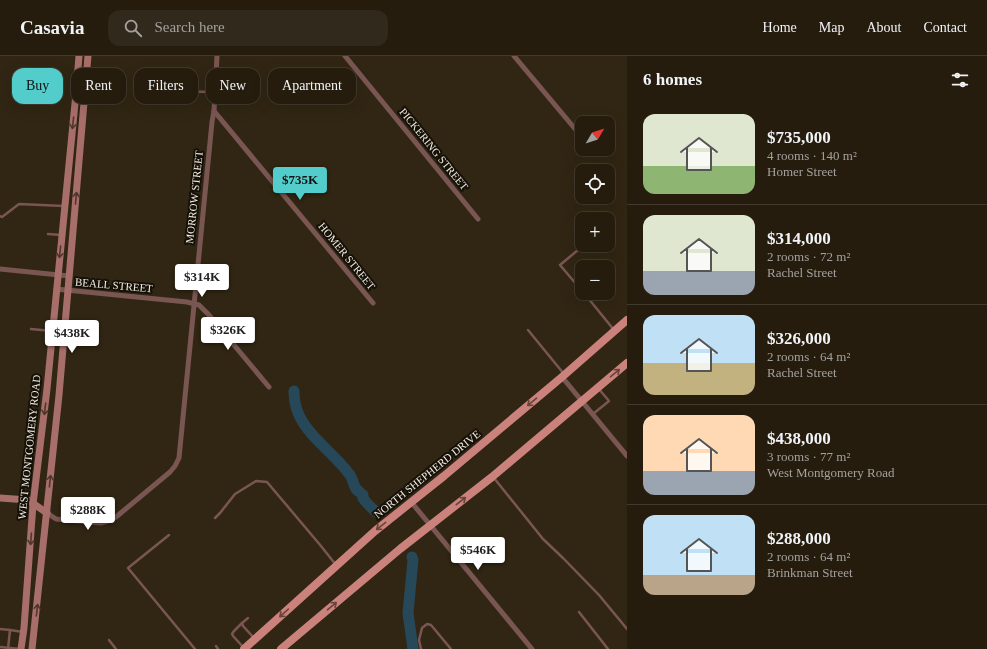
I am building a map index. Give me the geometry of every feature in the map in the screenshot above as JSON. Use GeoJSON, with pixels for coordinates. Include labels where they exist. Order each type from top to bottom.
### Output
{"type":"FeatureCollection","features":[{"type":"Feature","properties":{"kind":"main road","name":"WEST MONTGOMERY ROAD"},"geometry":{"type":"LineString","coordinates":[[78,68],[79,56]]}},
{"type":"Feature","properties":{"kind":"main road"},"geometry":{"type":"LineString","coordinates":[[87,68],[88,56]]}},
{"type":"Feature","properties":{"kind":"main road","name":"WEST MONTGOMERY ROAD"},"geometry":{"type":"LineString","coordinates":[[21,649],[24,630],[33,504],[46,394],[75,104]]}},
{"type":"Feature","properties":{"kind":"main road"},"geometry":{"type":"LineString","coordinates":[[32,649],[59,395],[84,104]]}},
{"type":"Feature","properties":{"kind":"main road"},"geometry":{"type":"LineString","coordinates":[[67,182],[78,184]]}},
{"type":"Feature","properties":{"kind":"main road","name":"NORTH SHEPHERD DRIVE"},"geometry":{"type":"LineString","coordinates":[[244,649],[375,531],[444,476],[627,320]]}},
{"type":"Feature","properties":{"kind":"main road"},"geometry":{"type":"LineString","coordinates":[[281,649],[627,363]]}},
{"type":"Feature","properties":{"kind":"main road"},"geometry":{"type":"LineString","coordinates":[[46,394],[59,395]]}},
{"type":"Feature","properties":{"kind":"main road"},"geometry":{"type":"LineString","coordinates":[[0,498],[28,500],[47,513]]}},
{"type":"Feature","properties":{"kind":"main road"},"geometry":{"type":"LineString","coordinates":[[24,630],[35,630]]}},
{"type":"Feature","properties":{"kind":"street","name":"MORROW STREET"},"geometry":{"type":"LineString","coordinates":[[216,68],[217,56]]}},
{"type":"Feature","properties":{"kind":"street","name":"PICKERING STREET"},"geometry":{"type":"LineString","coordinates":[[344,56],[478,219]]}},
{"type":"Feature","properties":{"kind":"street"},"geometry":{"type":"LineString","coordinates":[[514,56],[575,129]]}},
{"type":"Feature","properties":{"kind":"street","name":"MORROW STREET"},"geometry":{"type":"LineString","coordinates":[[47,513],[56,519],[101,523],[108,521],[170,472],[179,458],[193,303],[214,104]]}},
{"type":"Feature","properties":{"kind":"street","name":"HOMER STREET"},"geometry":{"type":"LineString","coordinates":[[214,111],[373,303]]}},
{"type":"Feature","properties":{"kind":"street","name":"BEALL STREET"},"geometry":{"type":"LineString","coordinates":[[0,269],[70,276]]}},
{"type":"Feature","properties":{"kind":"street","name":"BEALL STREET"},"geometry":{"type":"LineString","coordinates":[[56,289],[193,303]]}},
{"type":"Feature","properties":{"kind":"street"},"geometry":{"type":"LineString","coordinates":[[193,303],[199,305],[209,314],[269,387]]}},
{"type":"Feature","properties":{"kind":"street"},"geometry":{"type":"LineString","coordinates":[[563,375],[592,414],[627,456]]}},
{"type":"Feature","properties":{"kind":"street"},"geometry":{"type":"LineString","coordinates":[[412,502],[430,526],[532,649]]}},
{"type":"Feature","properties":{"kind":"lane"},"geometry":{"type":"LineString","coordinates":[[0,216],[20,204],[65,206]]}},
{"type":"Feature","properties":{"kind":"lane"},"geometry":{"type":"LineString","coordinates":[[48,234],[62,235]]}},
{"type":"Feature","properties":{"kind":"lane"},"geometry":{"type":"LineString","coordinates":[[575,283],[560,265],[576,252]]}},
{"type":"Feature","properties":{"kind":"lane"},"geometry":{"type":"LineString","coordinates":[[590,300],[615,330]]}},
{"type":"Feature","properties":{"kind":"lane"},"geometry":{"type":"LineString","coordinates":[[31,329],[52,331]]}},
{"type":"Feature","properties":{"kind":"lane"},"geometry":{"type":"LineString","coordinates":[[528,330],[563,375]]}},
{"type":"Feature","properties":{"kind":"lane"},"geometry":{"type":"LineString","coordinates":[[592,414],[609,401],[598,387]]}},
{"type":"Feature","properties":{"kind":"lane"},"geometry":{"type":"LineString","coordinates":[[492,476],[543,539],[599,595],[627,629]]}},
{"type":"Feature","properties":{"kind":"lane"},"geometry":{"type":"LineString","coordinates":[[215,518],[235,494],[256,481],[267,482],[336,566]]}},
{"type":"Feature","properties":{"kind":"lane"},"geometry":{"type":"LineString","coordinates":[[169,535],[128,568],[195,649]]}},
{"type":"Feature","properties":{"kind":"lane"},"geometry":{"type":"LineString","coordinates":[[579,612],[608,649]]}},
{"type":"Feature","properties":{"kind":"lane"},"geometry":{"type":"LineString","coordinates":[[244,649],[232,634],[248,618]]}},
{"type":"Feature","properties":{"kind":"lane"},"geometry":{"type":"LineString","coordinates":[[242,623],[255,639]]}},
{"type":"Feature","properties":{"kind":"lane"},"geometry":{"type":"LineString","coordinates":[[421,649],[419,640],[422,628],[427,624],[431,625],[451,649]]}},
{"type":"Feature","properties":{"kind":"lane"},"geometry":{"type":"LineString","coordinates":[[0,629],[24,630]]}},
{"type":"Feature","properties":{"kind":"lane"},"geometry":{"type":"LineString","coordinates":[[8,648],[10,630]]}},
{"type":"Feature","properties":{"kind":"lane"},"geometry":{"type":"LineString","coordinates":[[109,640],[116,649]]}},
{"type":"Feature","properties":{"kind":"lane"},"geometry":{"type":"LineString","coordinates":[[0,646],[21,649]]}},
{"type":"Feature","properties":{"kind":"waterway"},"geometry":{"type":"LineString","coordinates":[[294,391],[295,404],[306,427],[342,465],[351,477],[356,489],[363,495],[363,498],[367,504],[376,512]]}},
{"type":"Feature","properties":{"kind":"waterway"},"geometry":{"type":"LineString","coordinates":[[412,557],[413,560],[408,613],[413,649]]}}]}
